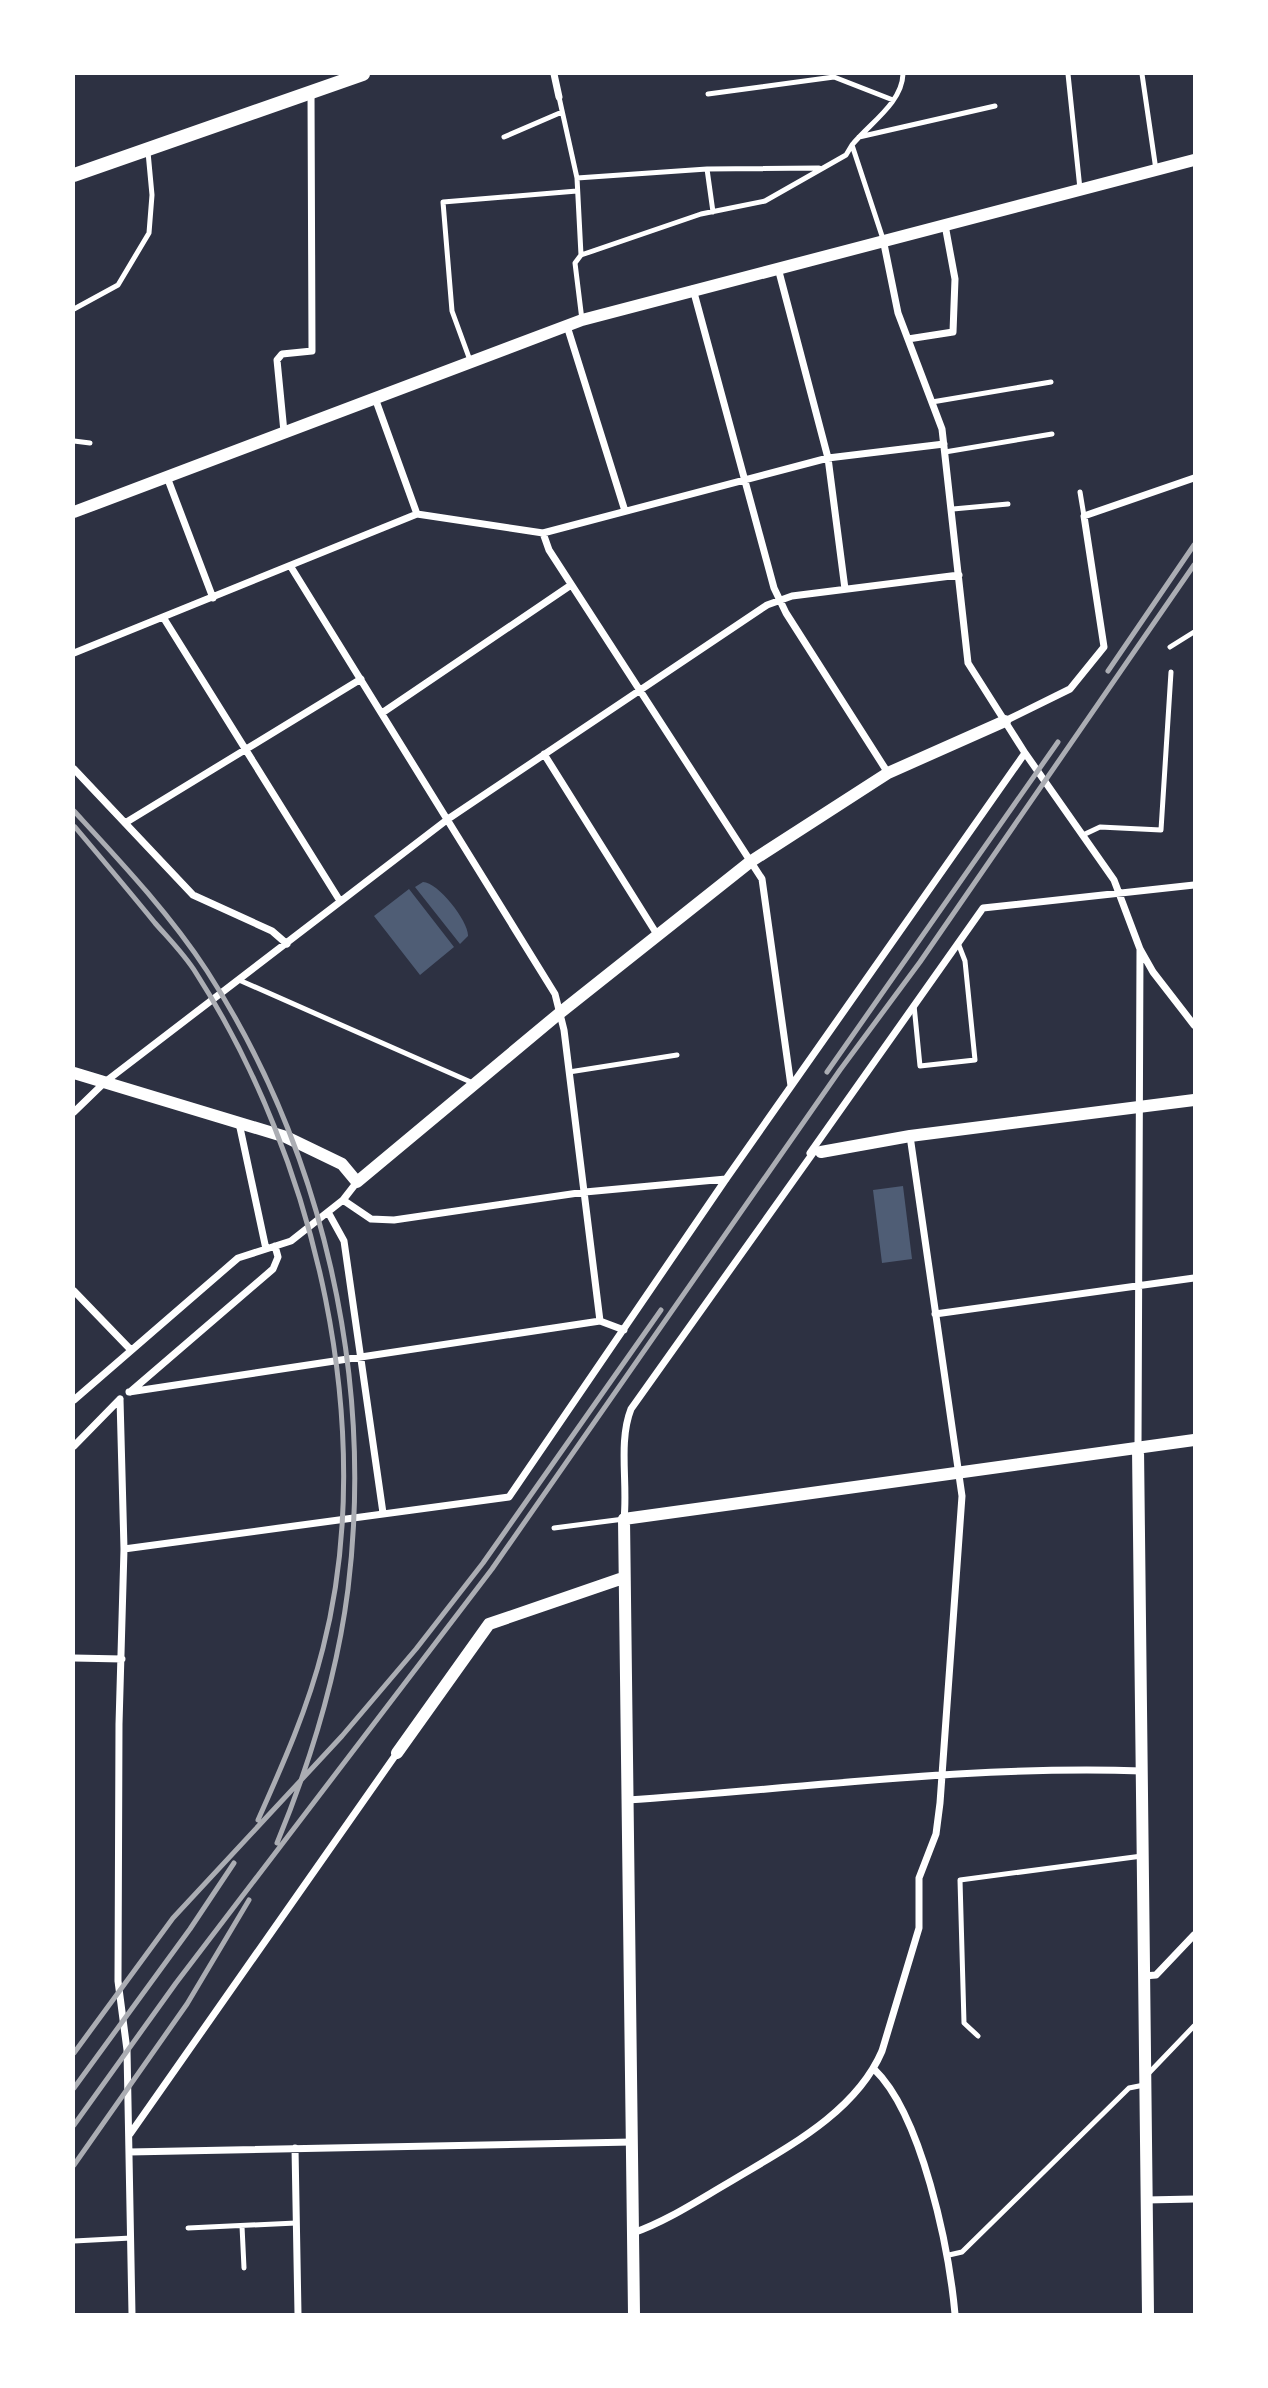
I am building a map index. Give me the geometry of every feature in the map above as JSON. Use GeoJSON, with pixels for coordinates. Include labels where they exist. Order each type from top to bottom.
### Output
{"type":"FeatureCollection","features":[{"type":"Feature","properties":{"kind":"main road"},"geometry":{"type":"LineString","coordinates":[[74,175],[363,74]]}},
{"type":"Feature","properties":{"kind":"street"},"geometry":{"type":"LineString","coordinates":[[554,74],[559,97]]}},
{"type":"Feature","properties":{"kind":"street"},"geometry":{"type":"LineString","coordinates":[[284,432],[278,360],[282,354],[312,351],[311,92]]}},
{"type":"Feature","properties":{"kind":"street"},"geometry":{"type":"LineString","coordinates":[[74,512],[582,320],[883,239],[1195,160]]}},
{"type":"Feature","properties":{"kind":"street"},"geometry":{"type":"LineString","coordinates":[[908,339],[953,332],[955,278],[945,225]]}},
{"type":"Feature","properties":{"kind":"street"},"geometry":{"type":"LineString","coordinates":[[883,239],[898,313],[932,402],[945,448],[968,663],[1119,892],[1140,949],[1153,972],[1195,1025]]}},
{"type":"Feature","properties":{"kind":"street"},"geometry":{"type":"LineString","coordinates":[[778,268],[828,458],[845,589]]}},
{"type":"Feature","properties":{"kind":"street"},"geometry":{"type":"LineString","coordinates":[[693,289],[779,600],[888,773]]}},
{"type":"Feature","properties":{"kind":"street"},"geometry":{"type":"LineString","coordinates":[[567,326],[625,511]]}},
{"type":"Feature","properties":{"kind":"street"},"geometry":{"type":"LineString","coordinates":[[375,397],[417,514]]}},
{"type":"Feature","properties":{"kind":"street"},"geometry":{"type":"LineString","coordinates":[[74,653],[417,514],[543,533],[828,458],[945,448]]}},
{"type":"Feature","properties":{"kind":"street"},"geometry":{"type":"LineString","coordinates":[[167,477],[213,598]]}},
{"type":"Feature","properties":{"kind":"street"},"geometry":{"type":"LineString","coordinates":[[74,1400],[238,1258],[291,1241],[328,1212],[343,1200],[357,1182],[474,1083],[750,862],[888,773],[1005,721],[1070,688],[1104,647],[1084,516],[1195,478]]}},
{"type":"Feature","properties":{"kind":"street"},"geometry":{"type":"LineString","coordinates":[[543,533],[549,550],[571,585],[762,879],[791,1086]]}},
{"type":"Feature","properties":{"kind":"street"},"geometry":{"type":"LineString","coordinates":[[290,567],[555,993],[561,1012],[600,1321]]}},
{"type":"Feature","properties":{"kind":"street"},"geometry":{"type":"LineString","coordinates":[[74,1112],[105,1082],[448,820],[779,600],[959,575]]}},
{"type":"Feature","properties":{"kind":"street"},"geometry":{"type":"LineString","coordinates":[[382,713],[571,585]]}},
{"type":"Feature","properties":{"kind":"street"},"geometry":{"type":"LineString","coordinates":[[163,617],[340,901]]}},
{"type":"Feature","properties":{"kind":"street"},"geometry":{"type":"LineString","coordinates":[[125,823],[361,679]]}},
{"type":"Feature","properties":{"kind":"street"},"geometry":{"type":"LineString","coordinates":[[124,1549],[509,1497],[726,1179],[1025,753]]}},
{"type":"Feature","properties":{"kind":"street"},"geometry":{"type":"LineString","coordinates":[[544,754],[657,936]]}},
{"type":"Feature","properties":{"kind":"street"},"geometry":{"type":"LineString","coordinates":[[74,769],[192,895],[272,931],[287,944]]}},
{"type":"Feature","properties":{"kind":"street"},"geometry":{"type":"LineString","coordinates":[[634,2315],[624,1578],[624,1519],[627,1496],[625,1428],[631,1409],[815,1153],[978,912],[989,906],[1195,885]]}},
{"type":"Feature","properties":{"kind":"street"},"geometry":{"type":"LineString","coordinates":[[1140,949],[1138,1448],[1148,2315]]}},
{"type":"Feature","properties":{"kind":"street"},"geometry":{"type":"LineString","coordinates":[[74,1073],[286,1137],[342,1164],[357,1182]]}},
{"type":"Feature","properties":{"kind":"street"},"geometry":{"type":"LineString","coordinates":[[815,1153],[910,1136],[1195,1100]]}},
{"type":"Feature","properties":{"kind":"street"},"geometry":{"type":"LineString","coordinates":[[74,1446],[120,1399],[273,1269],[278,1257],[271,1247],[239,1122]]}},
{"type":"Feature","properties":{"kind":"street"},"geometry":{"type":"LineString","coordinates":[[633,2233],[660,2223],[820,2124],[842,2105],[874,2069],[889,2030],[919,1928],[919,1878],[936,1834],[962,1496],[910,1136]]}},
{"type":"Feature","properties":{"kind":"street"},"geometry":{"type":"LineString","coordinates":[[343,1200],[371,1219],[394,1220],[585,1192],[726,1179]]}},
{"type":"Feature","properties":{"kind":"street"},"geometry":{"type":"LineString","coordinates":[[328,1212],[344,1241],[383,1513]]}},
{"type":"Feature","properties":{"kind":"street"},"geometry":{"type":"LineString","coordinates":[[935,1314],[1195,1278]]}},
{"type":"Feature","properties":{"kind":"street"},"geometry":{"type":"LineString","coordinates":[[74,1291],[130,1349]]}},
{"type":"Feature","properties":{"kind":"street"},"geometry":{"type":"LineString","coordinates":[[129,1392],[600,1321],[624,1330]]}},
{"type":"Feature","properties":{"kind":"street"},"geometry":{"type":"LineString","coordinates":[[120,1399],[124,1549],[118,1981],[127,2050],[132,2315]]}},
{"type":"Feature","properties":{"kind":"street"},"geometry":{"type":"LineString","coordinates":[[624,1519],[1195,1440]]}},
{"type":"Feature","properties":{"kind":"street"},"geometry":{"type":"LineString","coordinates":[[129,2135],[489,1624],[624,1578]]}},
{"type":"Feature","properties":{"kind":"street"},"geometry":{"type":"LineString","coordinates":[[74,1658],[122,1659]]}},
{"type":"Feature","properties":{"kind":"street"},"geometry":{"type":"LineString","coordinates":[[626,1800],[1054,1768],[1142,1771]]}},
{"type":"Feature","properties":{"kind":"street"},"geometry":{"type":"LineString","coordinates":[[1144,1976],[1156,1975],[1195,1936]]}},
{"type":"Feature","properties":{"kind":"street"},"geometry":{"type":"LineString","coordinates":[[874,2069],[885,2079],[905,2116],[949,2255],[955,2315]]}},
{"type":"Feature","properties":{"kind":"street"},"geometry":{"type":"LineString","coordinates":[[129,2152],[632,2142]]}},
{"type":"Feature","properties":{"kind":"street"},"geometry":{"type":"LineString","coordinates":[[295,2148],[298,2315]]}},
{"type":"Feature","properties":{"kind":"street"},"geometry":{"type":"LineString","coordinates":[[1146,2200],[1195,2199]]}},
{"type":"Feature","properties":{"kind":"lane"},"geometry":{"type":"LineString","coordinates":[[582,320],[575,263],[581,255],[713,212],[765,201],[846,155],[893,100],[902,86],[903,74]]}},
{"type":"Feature","properties":{"kind":"lane"},"geometry":{"type":"LineString","coordinates":[[1068,74],[1080,190]]}},
{"type":"Feature","properties":{"kind":"lane"},"geometry":{"type":"LineString","coordinates":[[1142,74],[1156,170]]}},
{"type":"Feature","properties":{"kind":"lane"},"geometry":{"type":"LineString","coordinates":[[708,94],[834,77],[893,100]]}},
{"type":"Feature","properties":{"kind":"lane"},"geometry":{"type":"LineString","coordinates":[[559,97],[576,178],[581,255]]}},
{"type":"Feature","properties":{"kind":"lane"},"geometry":{"type":"LineString","coordinates":[[859,137],[995,106]]}},
{"type":"Feature","properties":{"kind":"lane"},"geometry":{"type":"LineString","coordinates":[[505,138],[562,112]]}},
{"type":"Feature","properties":{"kind":"lane"},"geometry":{"type":"LineString","coordinates":[[852,145],[883,239]]}},
{"type":"Feature","properties":{"kind":"lane"},"geometry":{"type":"LineString","coordinates":[[74,309],[118,285],[149,233],[152,195],[148,150]]}},
{"type":"Feature","properties":{"kind":"lane"},"geometry":{"type":"LineString","coordinates":[[576,178],[707,169],[822,168]]}},
{"type":"Feature","properties":{"kind":"lane"},"geometry":{"type":"LineString","coordinates":[[707,169],[713,212]]}},
{"type":"Feature","properties":{"kind":"lane"},"geometry":{"type":"LineString","coordinates":[[471,363],[452,311],[443,202],[577,191]]}},
{"type":"Feature","properties":{"kind":"lane"},"geometry":{"type":"LineString","coordinates":[[932,402],[1051,382]]}},
{"type":"Feature","properties":{"kind":"lane"},"geometry":{"type":"LineString","coordinates":[[945,448],[1052,434]]}},
{"type":"Feature","properties":{"kind":"lane"},"geometry":{"type":"LineString","coordinates":[[74,442],[90,443]]}},
{"type":"Feature","properties":{"kind":"lane"},"geometry":{"type":"LineString","coordinates":[[1080,492],[1084,516]]}},
{"type":"Feature","properties":{"kind":"lane"},"geometry":{"type":"LineString","coordinates":[[953,509],[1008,504]]}},
{"type":"Feature","properties":{"kind":"lane"},"geometry":{"type":"LineString","coordinates":[[1170,647],[1195,632]]}},
{"type":"Feature","properties":{"kind":"lane"},"geometry":{"type":"LineString","coordinates":[[1083,835],[1100,827],[1161,830],[1171,672]]}},
{"type":"Feature","properties":{"kind":"lane"},"geometry":{"type":"LineString","coordinates":[[914,1005],[920,1066],[975,1060],[965,961],[958,942]]}},
{"type":"Feature","properties":{"kind":"lane"},"geometry":{"type":"LineString","coordinates":[[239,980],[474,1083]]}},
{"type":"Feature","properties":{"kind":"lane"},"geometry":{"type":"LineString","coordinates":[[569,1072],[677,1055]]}},
{"type":"Feature","properties":{"kind":"lane"},"geometry":{"type":"LineString","coordinates":[[554,1528],[624,1519]]}},
{"type":"Feature","properties":{"kind":"lane"},"geometry":{"type":"LineString","coordinates":[[978,2036],[964,2023],[960,1880],[1142,1856]]}},
{"type":"Feature","properties":{"kind":"lane"},"geometry":{"type":"LineString","coordinates":[[949,2255],[962,2252],[1129,2088],[1145,2081],[1195,2026]]}},
{"type":"Feature","properties":{"kind":"lane"},"geometry":{"type":"LineString","coordinates":[[188,2228],[296,2223]]}},
{"type":"Feature","properties":{"kind":"lane"},"geometry":{"type":"LineString","coordinates":[[242,2226],[244,2268]]}},
{"type":"Feature","properties":{"kind":"lane"},"geometry":{"type":"LineString","coordinates":[[74,2241],[131,2238]]}},
{"type":"Feature","properties":{"kind":"water"},"geometry":{"type":"Polygon","coordinates":[[[423,882],[444,895],[464,922],[468,936],[460,944],[415,887],[423,882]]]}},
{"type":"Feature","properties":{"kind":"water"},"geometry":{"type":"Polygon","coordinates":[[[409,889],[454,947],[420,975],[374,916],[409,889]]]}},
{"type":"Feature","properties":{"kind":"water"},"geometry":{"type":"Polygon","coordinates":[[[903,1186],[912,1259],[882,1263],[873,1190],[903,1186]]]}},
{"type":"Feature","properties":{"kind":"railway"},"geometry":{"type":"LineString","coordinates":[[1108,671],[1194,545]]}},
{"type":"Feature","properties":{"kind":"railway"},"geometry":{"type":"LineString","coordinates":[[74,2125],[176,1983],[492,1569],[840,1070],[920,962],[1194,565]]}},
{"type":"Feature","properties":{"kind":"railway"},"geometry":{"type":"LineString","coordinates":[[827,1072],[1058,742]]}},
{"type":"Feature","properties":{"kind":"railway"},"geometry":{"type":"LineString","coordinates":[[74,811],[144,888],[177,929],[207,971],[247,1040],[282,1114],[309,1189],[331,1268],[345,1347],[353,1428],[354,1509],[348,1589],[337,1654],[321,1719],[277,1843]]}},
{"type":"Feature","properties":{"kind":"railway"},"geometry":{"type":"LineString","coordinates":[[75,827],[187,960],[238,1047],[274,1127],[304,1211],[326,1299],[339,1388],[344,1477],[339,1564],[323,1648],[310,1692],[286,1757],[258,1820]]}},
{"type":"Feature","properties":{"kind":"railway"},"geometry":{"type":"LineString","coordinates":[[74,2053],[173,1918],[342,1736],[416,1649],[483,1563],[661,1310]]}},
{"type":"Feature","properties":{"kind":"railway"},"geometry":{"type":"LineString","coordinates":[[74,2088],[190,1929],[234,1863]]}},
{"type":"Feature","properties":{"kind":"railway"},"geometry":{"type":"LineString","coordinates":[[74,2165],[187,2004],[249,1900]]}}]}
